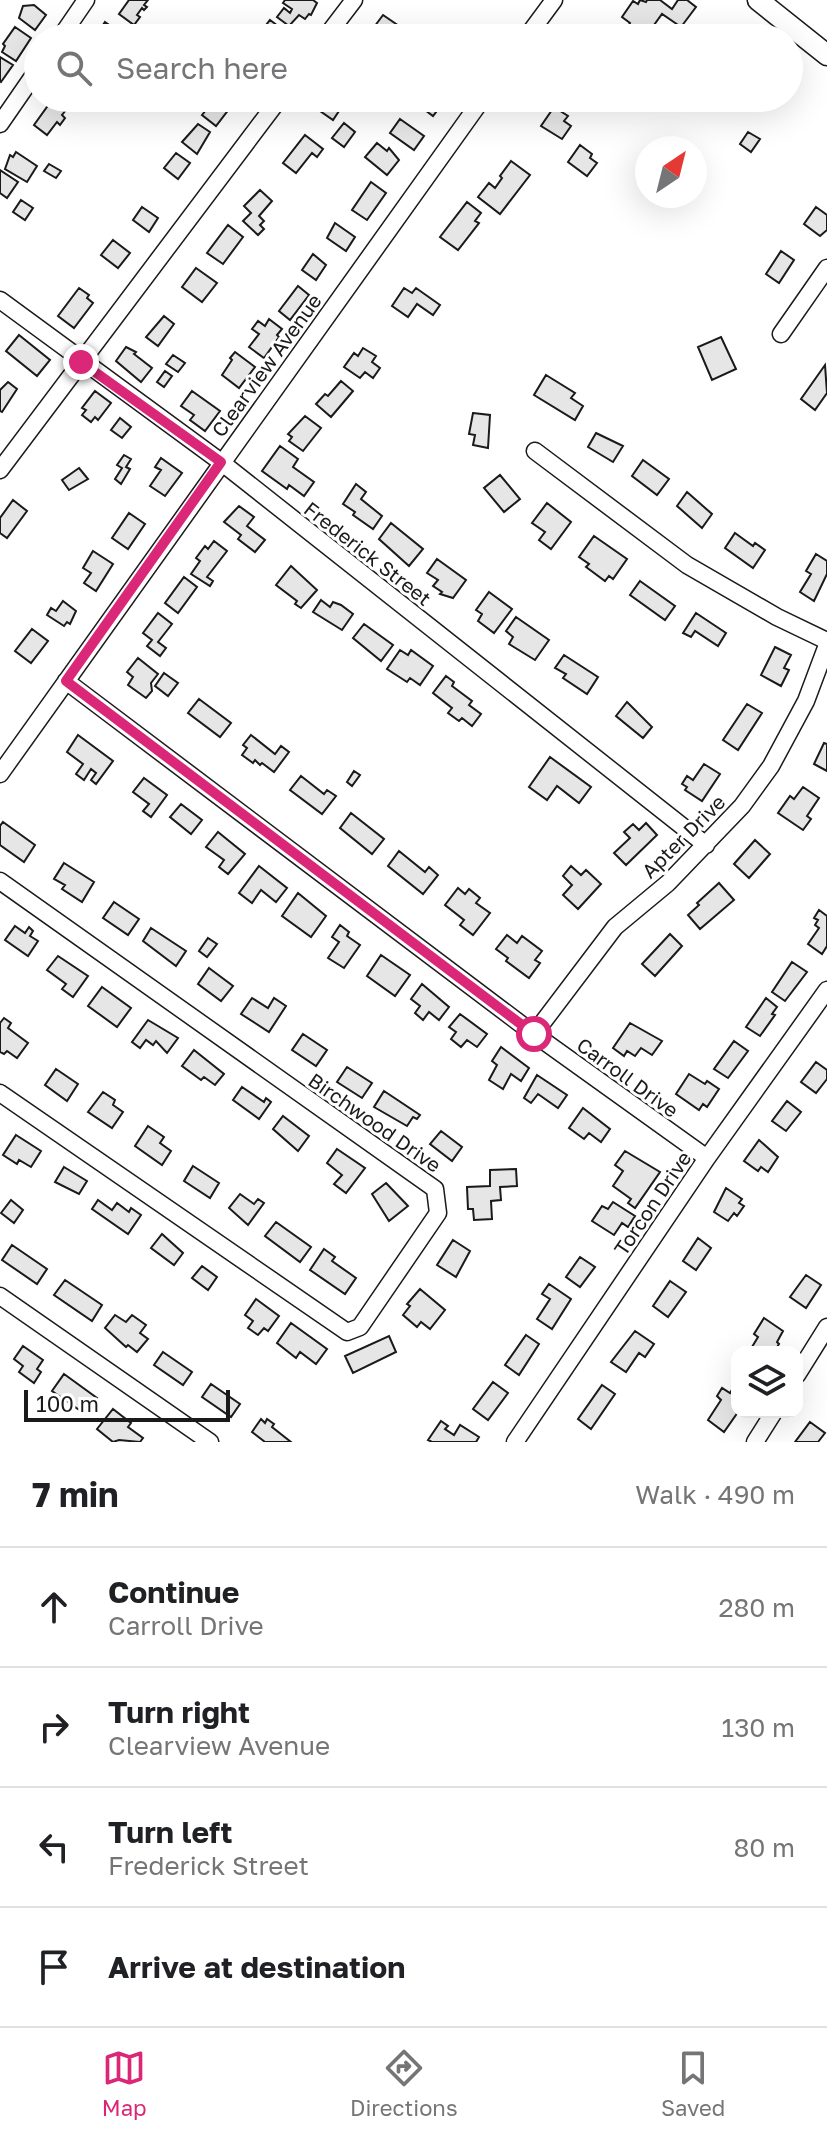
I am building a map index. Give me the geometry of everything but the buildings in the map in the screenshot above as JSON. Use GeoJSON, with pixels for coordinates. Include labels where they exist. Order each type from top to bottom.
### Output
{"type":"FeatureCollection","features":[{"type":"Feature","properties":{"kind":"main road"},"geometry":{"type":"LineString","coordinates":[[758,0],[788,24]]}},
{"type":"Feature","properties":{"kind":"main road"},"geometry":{"type":"LineString","coordinates":[[803,36],[827,55]]}},
{"type":"Feature","properties":{"kind":"street"},"geometry":{"type":"LineString","coordinates":[[70,24],[86,0]]}},
{"type":"Feature","properties":{"kind":"street"},"geometry":{"type":"LineString","coordinates":[[336,24],[354,0]]}},
{"type":"Feature","properties":{"kind":"street"},"geometry":{"type":"LineString","coordinates":[[536,24],[554,0]]}},
{"type":"Feature","properties":{"kind":"street"},"geometry":{"type":"LineString","coordinates":[[0,124],[24,89]]}},
{"type":"Feature","properties":{"kind":"street"},"geometry":{"type":"LineString","coordinates":[[0,470],[269,112]]}},
{"type":"Feature","properties":{"kind":"street","name":"Clearview Avenue"},"geometry":{"type":"LineString","coordinates":[[0,774],[473,112]]}},
{"type":"Feature","properties":{"kind":"street"},"geometry":{"type":"LineString","coordinates":[[781,334],[827,268]]}},
{"type":"Feature","properties":{"kind":"street","name":"Frederick Street"},"geometry":{"type":"LineString","coordinates":[[0,300],[221,462],[706,845]]}},
{"type":"Feature","properties":{"kind":"street"},"geometry":{"type":"LineString","coordinates":[[535,451],[687,565],[827,643]]}},
{"type":"Feature","properties":{"kind":"street","name":"Apter Drive"},"geometry":{"type":"LineString","coordinates":[[534,1034],[615,927],[668,883],[742,806],[771,766],[806,701],[827,643]]}},
{"type":"Feature","properties":{"kind":"street","name":"Carroll Drive"},"geometry":{"type":"LineString","coordinates":[[66,681],[534,1034],[707,1158]]}},
{"type":"Feature","properties":{"kind":"street","name":"Birchwood Drive"},"geometry":{"type":"LineString","coordinates":[[0,881],[435,1189],[438,1213],[360,1327],[347,1332],[0,1093]]}},
{"type":"Feature","properties":{"kind":"street","name":"Torcon Drive"},"geometry":{"type":"LineString","coordinates":[[515,1442],[707,1158],[827,990]]}},
{"type":"Feature","properties":{"kind":"street"},"geometry":{"type":"LineString","coordinates":[[0,1296],[210,1442]]}},
{"type":"Feature","properties":{"kind":"street"},"geometry":{"type":"LineString","coordinates":[[803,1365],[827,1327]]}},
{"type":"Feature","properties":{"kind":"street"},"geometry":{"type":"LineString","coordinates":[[755,1442],[770,1418]]}},
{"type":"Feature","properties":{"kind":"route"},"geometry":{"type":"LineString","coordinates":[[81,362],[221,462],[66,681],[534,1034]]}}]}
